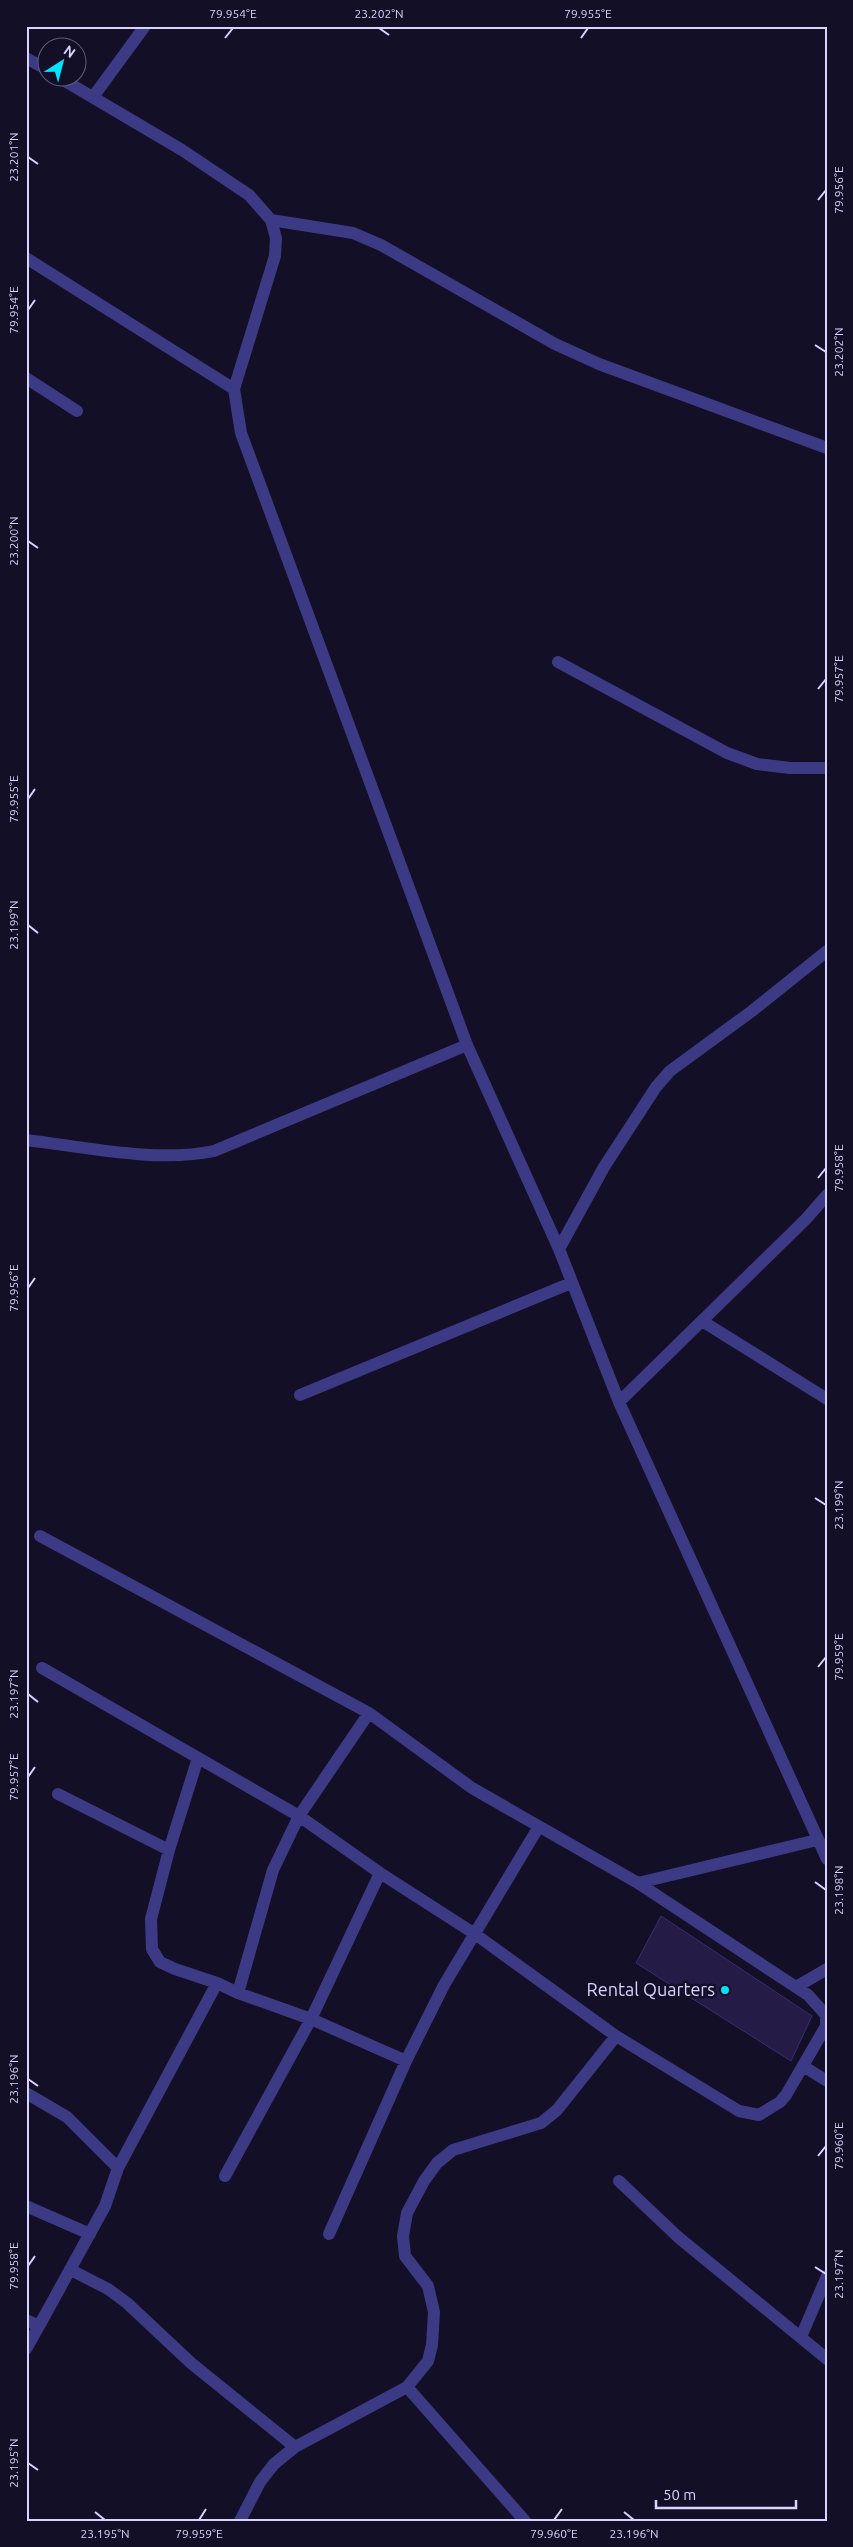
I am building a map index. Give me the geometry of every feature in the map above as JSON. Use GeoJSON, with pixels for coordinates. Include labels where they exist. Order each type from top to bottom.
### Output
{"type":"FeatureCollection","features":[{"type":"Feature","properties":{"kind":"street"},"geometry":{"type":"LineString","coordinates":[[93,97],[146,26]]}},
{"type":"Feature","properties":{"kind":"street"},"geometry":{"type":"LineString","coordinates":[[26,58],[38,65]]}},
{"type":"Feature","properties":{"kind":"street"},"geometry":{"type":"LineString","coordinates":[[77,88],[182,150],[248,194],[271,220],[276,238],[275,256],[234,389],[241,433],[467,1045],[559,1249],[620,1402],[816,1840],[827,1859]]}},
{"type":"Feature","properties":{"kind":"street"},"geometry":{"type":"LineString","coordinates":[[271,220],[353,233],[381,245],[555,344],[599,364],[827,448]]}},
{"type":"Feature","properties":{"kind":"street"},"geometry":{"type":"LineString","coordinates":[[26,258],[234,389]]}},
{"type":"Feature","properties":{"kind":"street"},"geometry":{"type":"LineString","coordinates":[[26,378],[77,412]]}},
{"type":"Feature","properties":{"kind":"street"},"geometry":{"type":"LineString","coordinates":[[558,662],[727,753],[757,764],[790,768],[827,768]]}},
{"type":"Feature","properties":{"kind":"street"},"geometry":{"type":"LineString","coordinates":[[559,1249],[604,1167],[656,1087],[670,1071],[752,1011],[827,951]]}},
{"type":"Feature","properties":{"kind":"street"},"geometry":{"type":"LineString","coordinates":[[26,1140],[161,1156],[190,1156],[214,1151],[467,1045]]}},
{"type":"Feature","properties":{"kind":"street"},"geometry":{"type":"LineString","coordinates":[[620,1402],[806,1219],[827,1195]]}},
{"type":"Feature","properties":{"kind":"street"},"geometry":{"type":"LineString","coordinates":[[300,1395],[571,1283]]}},
{"type":"Feature","properties":{"kind":"street"},"geometry":{"type":"LineString","coordinates":[[702,1321],[827,1399]]}},
{"type":"Feature","properties":{"kind":"street"},"geometry":{"type":"LineString","coordinates":[[40,1536],[369,1713],[472,1788],[538,1828],[638,1883],[796,1987],[819,2004],[826,2015],[826,2026],[780,2102],[759,2116],[739,2111],[616,2036],[475,1934],[380,1873],[299,1816],[42,1668]]}},
{"type":"Feature","properties":{"kind":"street"},"geometry":{"type":"LineString","coordinates":[[238,1994],[273,1870],[299,1816],[369,1713]]}},
{"type":"Feature","properties":{"kind":"street"},"geometry":{"type":"LineString","coordinates":[[198,1758],[169,1850],[150,1919],[152,1949],[160,1962],[216,1983],[238,1994],[311,2019],[406,2061]]}},
{"type":"Feature","properties":{"kind":"street"},"geometry":{"type":"LineString","coordinates":[[58,1794],[169,1850]]}},
{"type":"Feature","properties":{"kind":"street"},"geometry":{"type":"LineString","coordinates":[[329,2234],[406,2061],[444,1985],[538,1828]]}},
{"type":"Feature","properties":{"kind":"street"},"geometry":{"type":"LineString","coordinates":[[638,1883],[816,1840]]}},
{"type":"Feature","properties":{"kind":"street"},"geometry":{"type":"LineString","coordinates":[[225,2176],[311,2019],[380,1873]]}},
{"type":"Feature","properties":{"kind":"street"},"geometry":{"type":"LineString","coordinates":[[796,1987],[827,1969]]}},
{"type":"Feature","properties":{"kind":"street"},"geometry":{"type":"LineString","coordinates":[[26,2349],[105,2206],[118,2168],[216,1983]]}},
{"type":"Feature","properties":{"kind":"street"},"geometry":{"type":"LineString","coordinates":[[240,2521],[260,2482],[274,2464],[295,2447],[407,2387],[428,2361],[432,2345],[434,2312],[428,2286],[405,2256],[403,2236],[407,2213],[424,2181],[437,2163],[452,2150],[541,2123],[557,2110],[616,2036]]}},
{"type":"Feature","properties":{"kind":"street"},"geometry":{"type":"LineString","coordinates":[[803,2066],[827,2081]]}},
{"type":"Feature","properties":{"kind":"street"},"geometry":{"type":"LineString","coordinates":[[26,2093],[67,2117],[118,2168]]}},
{"type":"Feature","properties":{"kind":"street"},"geometry":{"type":"LineString","coordinates":[[619,2181],[678,2237],[827,2358]]}},
{"type":"Feature","properties":{"kind":"street"},"geometry":{"type":"LineString","coordinates":[[26,2206],[90,2234]]}},
{"type":"Feature","properties":{"kind":"street"},"geometry":{"type":"LineString","coordinates":[[71,2270],[108,2289],[127,2303],[191,2363],[295,2447]]}},
{"type":"Feature","properties":{"kind":"street"},"geometry":{"type":"LineString","coordinates":[[801,2337],[827,2276]]}},
{"type":"Feature","properties":{"kind":"street"},"geometry":{"type":"LineString","coordinates":[[26,2320],[39,2326]]}},
{"type":"Feature","properties":{"kind":"street"},"geometry":{"type":"LineString","coordinates":[[407,2387],[525,2521]]}},
{"type":"Feature","properties":{"kind":"building","name":"Rental Quarters"},"geometry":{"type":"Polygon","coordinates":[[[661,1916],[812,2016],[791,2061],[636,1963],[661,1916]]]}},
{"type":"Feature","properties":{"kind":"place","name":"Rental Quarters"},"geometry":{"type":"Point","coordinates":[725,1990]}}]}
